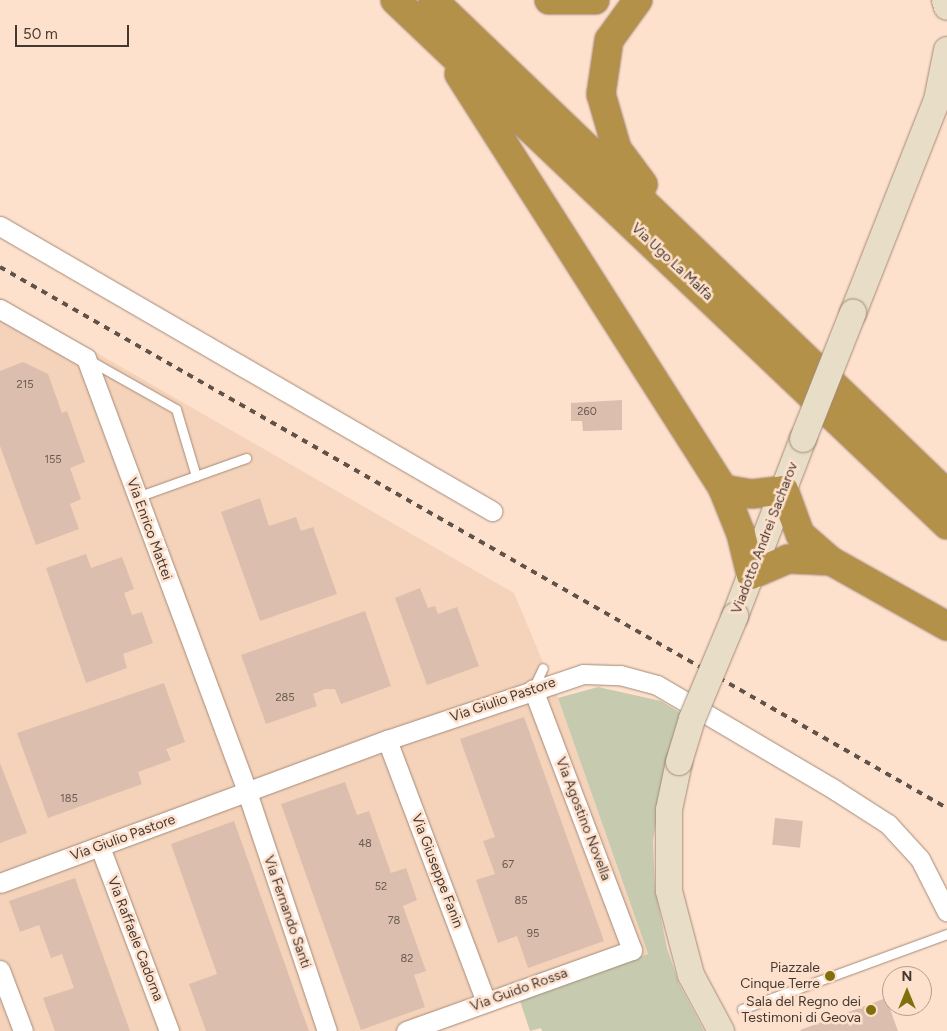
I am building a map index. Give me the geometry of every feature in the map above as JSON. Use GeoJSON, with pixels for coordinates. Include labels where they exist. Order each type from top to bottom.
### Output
{"type":"FeatureCollection","features":[{"type":"Feature","properties":{"kind":"highway","name":"Via Ugo La Malfa"},"geometry":{"type":"LineString","coordinates":[[395,0],[947,525]]}},
{"type":"Feature","properties":{"kind":"highway","name":"Via Ugo La Malfa"},"geometry":{"type":"LineString","coordinates":[[432,0],[765,322],[947,494]]}},
{"type":"Feature","properties":{"kind":"highway"},"geometry":{"type":"LineString","coordinates":[[549,0],[595,0]]}},
{"type":"Feature","properties":{"kind":"highway"},"geometry":{"type":"LineString","coordinates":[[638,0],[610,40],[604,65],[601,94],[617,149],[635,176],[718,260],[765,322]]}},
{"type":"Feature","properties":{"kind":"highway"},"geometry":{"type":"LineString","coordinates":[[440,42],[723,489],[741,534],[751,576],[788,560],[831,561]]}},
{"type":"Feature","properties":{"kind":"highway"},"geometry":{"type":"LineString","coordinates":[[723,489],[752,494],[784,490],[800,534],[831,561],[947,626]]}},
{"type":"Feature","properties":{"kind":"main road"},"geometry":{"type":"LineString","coordinates":[[945,0],[947,7]]}},
{"type":"Feature","properties":{"kind":"main road","name":"Viadotto Andrei Sacharov"},"geometry":{"type":"LineString","coordinates":[[721,1031],[691,975],[670,891],[669,810],[679,762],[692,719],[736,616],[937,100],[947,50]]}},
{"type":"Feature","properties":{"kind":"street"},"geometry":{"type":"LineString","coordinates":[[0,226],[492,511]]}},
{"type":"Feature","properties":{"kind":"street"},"geometry":{"type":"LineString","coordinates":[[0,309],[86,358]]}},
{"type":"Feature","properties":{"kind":"street","name":"Via Enrico Mattei"},"geometry":{"type":"LineString","coordinates":[[86,358],[247,792]]}},
{"type":"Feature","properties":{"kind":"street","name":"Via Giulio Pastore"},"geometry":{"type":"LineString","coordinates":[[0,883],[387,740],[533,689],[583,674],[620,675],[657,685],[888,824],[920,859],[947,912]]}},
{"type":"Feature","properties":{"kind":"street","name":"Via Agostino Novella"},"geometry":{"type":"LineString","coordinates":[[533,689],[632,950]]}},
{"type":"Feature","properties":{"kind":"street","name":"Via Giuseppe Fanin"},"geometry":{"type":"LineString","coordinates":[[387,740],[486,1002]]}},
{"type":"Feature","properties":{"kind":"street","name":"Via Fernando Santi"},"geometry":{"type":"LineString","coordinates":[[247,792],[327,1031]]}},
{"type":"Feature","properties":{"kind":"street","name":"Via Raffaele Cadorna"},"geometry":{"type":"LineString","coordinates":[[100,847],[170,1031]]}},
{"type":"Feature","properties":{"kind":"street","name":"Via Guido Rossa"},"geometry":{"type":"LineString","coordinates":[[406,1031],[632,950]]}},
{"type":"Feature","properties":{"kind":"street"},"geometry":{"type":"LineString","coordinates":[[0,970],[22,1031]]}},
{"type":"Feature","properties":{"kind":"lane"},"geometry":{"type":"LineString","coordinates":[[86,358],[176,409],[196,476]]}},
{"type":"Feature","properties":{"kind":"lane"},"geometry":{"type":"LineString","coordinates":[[138,497],[246,458]]}},
{"type":"Feature","properties":{"kind":"lane"},"geometry":{"type":"LineString","coordinates":[[533,689],[543,668]]}},
{"type":"Feature","properties":{"kind":"lane"},"geometry":{"type":"LineString","coordinates":[[742,1009],[947,934]]}},
{"type":"Feature","properties":{"kind":"shaded area"},"geometry":{"type":"Polygon","coordinates":[[[0,297],[514,593],[558,698],[648,955],[439,1031],[0,1031],[0,297]]]}},
{"type":"Feature","properties":{"kind":"green space"},"geometry":{"type":"Polygon","coordinates":[[[598,687],[661,701],[682,714],[661,788],[653,841],[655,889],[667,948],[679,984],[704,1031],[542,1031],[541,1028],[530,1031],[520,1001],[648,954],[558,698],[598,687]]]}},
{"type":"Feature","properties":{"kind":"building"},"geometry":{"type":"Polygon","coordinates":[[[23,362],[48,374],[62,413],[67,411],[85,462],[70,468],[81,499],[70,504],[79,529],[36,545],[0,446],[0,371],[23,362]]]}},
{"type":"Feature","properties":{"kind":"building"},"geometry":{"type":"Polygon","coordinates":[[[622,400],[622,430],[583,431],[582,421],[571,421],[571,403],[622,400]]]}},
{"type":"Feature","properties":{"kind":"building"},"geometry":{"type":"Polygon","coordinates":[[[260,498],[269,526],[296,517],[301,531],[313,527],[337,594],[260,621],[221,512],[260,498]]]}},
{"type":"Feature","properties":{"kind":"building"},"geometry":{"type":"Polygon","coordinates":[[[86,554],[91,568],[122,557],[134,589],[124,593],[132,615],[142,612],[153,643],[123,654],[127,668],[86,683],[46,568],[86,554]]]}},
{"type":"Feature","properties":{"kind":"building"},"geometry":{"type":"Polygon","coordinates":[[[420,588],[428,608],[435,606],[438,614],[457,607],[479,666],[427,685],[395,598],[420,588]]]}},
{"type":"Feature","properties":{"kind":"building"},"geometry":{"type":"Polygon","coordinates":[[[365,611],[391,686],[341,704],[335,689],[325,689],[313,694],[317,706],[266,724],[241,655],[365,611]]]}},
{"type":"Feature","properties":{"kind":"building"},"geometry":{"type":"Polygon","coordinates":[[[164,683],[185,742],[166,749],[171,760],[138,772],[142,784],[48,818],[17,733],[164,683]]]}},
{"type":"Feature","properties":{"kind":"building"},"geometry":{"type":"Polygon","coordinates":[[[524,717],[604,941],[528,968],[517,936],[498,943],[476,880],[495,874],[483,841],[495,837],[460,739],[524,717]]]}},
{"type":"Feature","properties":{"kind":"building"},"geometry":{"type":"Polygon","coordinates":[[[0,763],[27,833],[0,843],[0,763]]]}},
{"type":"Feature","properties":{"kind":"building"},"geometry":{"type":"Polygon","coordinates":[[[345,782],[357,815],[369,811],[391,873],[406,868],[417,900],[403,906],[426,971],[414,975],[425,1007],[361,1030],[281,804],[345,782]]]}},
{"type":"Feature","properties":{"kind":"building"},"geometry":{"type":"Polygon","coordinates":[[[775,818],[803,821],[800,848],[772,845],[775,818]]]}},
{"type":"Feature","properties":{"kind":"building"},"geometry":{"type":"Polygon","coordinates":[[[234,821],[309,1031],[206,1031],[189,984],[217,974],[171,844],[234,821]]]}},
{"type":"Feature","properties":{"kind":"building"},"geometry":{"type":"Polygon","coordinates":[[[75,878],[130,1031],[55,1031],[43,998],[74,988],[62,954],[51,958],[39,925],[20,932],[9,901],[75,878]]]}},
{"type":"Feature","properties":{"kind":"building","name":"Sala del Regno dei Testimoni di Geova"},"geometry":{"type":"Polygon","coordinates":[[[882,999],[882,1016],[893,1016],[898,1031],[801,1031],[882,999]]]}},
{"type":"Feature","properties":{"kind":"railway"},"geometry":{"type":"LineString","coordinates":[[0,267],[947,808]]}},
{"type":"Feature","properties":{"kind":"place","name":"Piazzale Cinque Terre"},"geometry":{"type":"Point","coordinates":[830,976]}},
{"type":"Feature","properties":{"kind":"place","name":"Sala del Regno dei Testimoni di Geova"},"geometry":{"type":"Point","coordinates":[871,1010]}}]}
